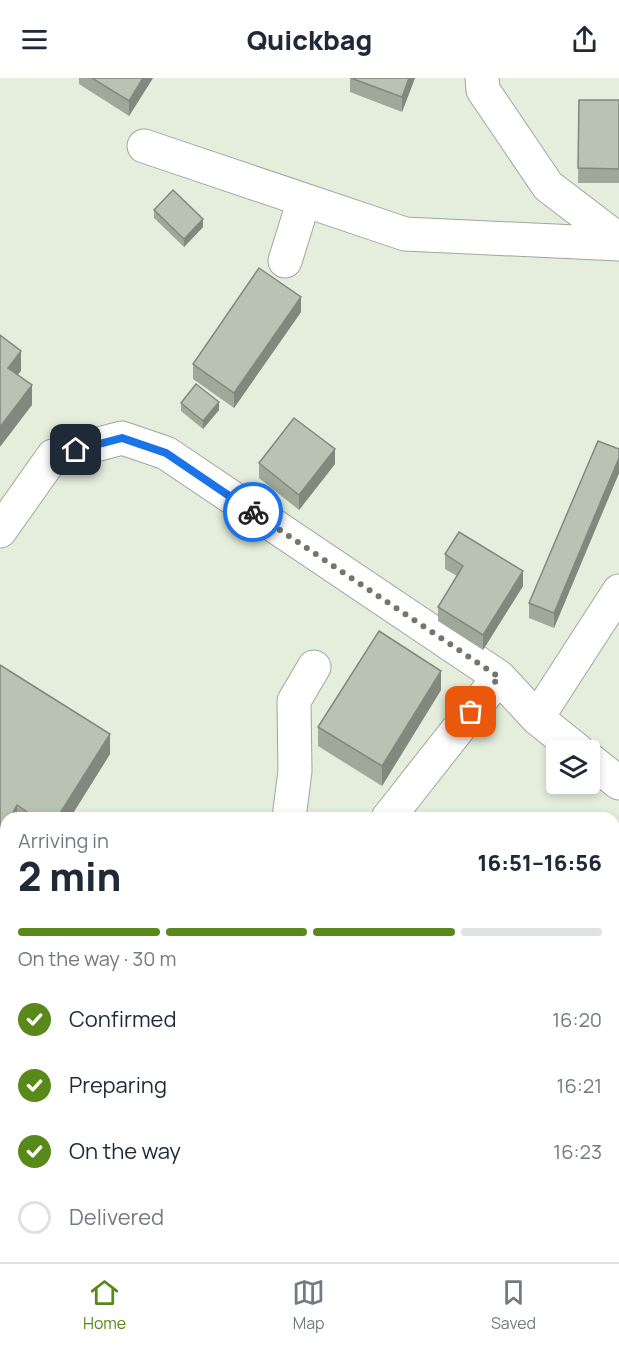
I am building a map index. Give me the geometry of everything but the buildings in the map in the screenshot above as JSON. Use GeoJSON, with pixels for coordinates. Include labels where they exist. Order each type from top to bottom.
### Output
{"type":"FeatureCollection","features":[{"type":"Feature","properties":{"kind":"street"},"geometry":{"type":"LineString","coordinates":[[482,78],[483,90],[548,186],[619,242]]}},
{"type":"Feature","properties":{"kind":"street"},"geometry":{"type":"LineString","coordinates":[[144,146],[405,234],[619,242]]}},
{"type":"Feature","properties":{"kind":"street"},"geometry":{"type":"LineString","coordinates":[[285,261],[304,200]]}},
{"type":"Feature","properties":{"kind":"street"},"geometry":{"type":"LineString","coordinates":[[0,531],[53,456],[122,438],[166,453],[499,677],[537,718],[564,740]]}},
{"type":"Feature","properties":{"kind":"street"},"geometry":{"type":"LineString","coordinates":[[537,718],[619,591]]}},
{"type":"Feature","properties":{"kind":"street"},"geometry":{"type":"LineString","coordinates":[[290,812],[295,771],[294,701],[314,667]]}},
{"type":"Feature","properties":{"kind":"street"},"geometry":{"type":"LineString","coordinates":[[393,812],[499,677]]}},
{"type":"Feature","properties":{"kind":"street"},"geometry":{"type":"LineString","coordinates":[[600,768],[619,783]]}},
{"type":"Feature","properties":{"kind":"way so far"},"geometry":{"type":"LineString","coordinates":[[253,512],[499,677],[471,712]]}},
{"type":"Feature","properties":{"kind":"route"},"geometry":{"type":"LineString","coordinates":[[76,450],[122,438],[166,453],[253,512]]}}]}
